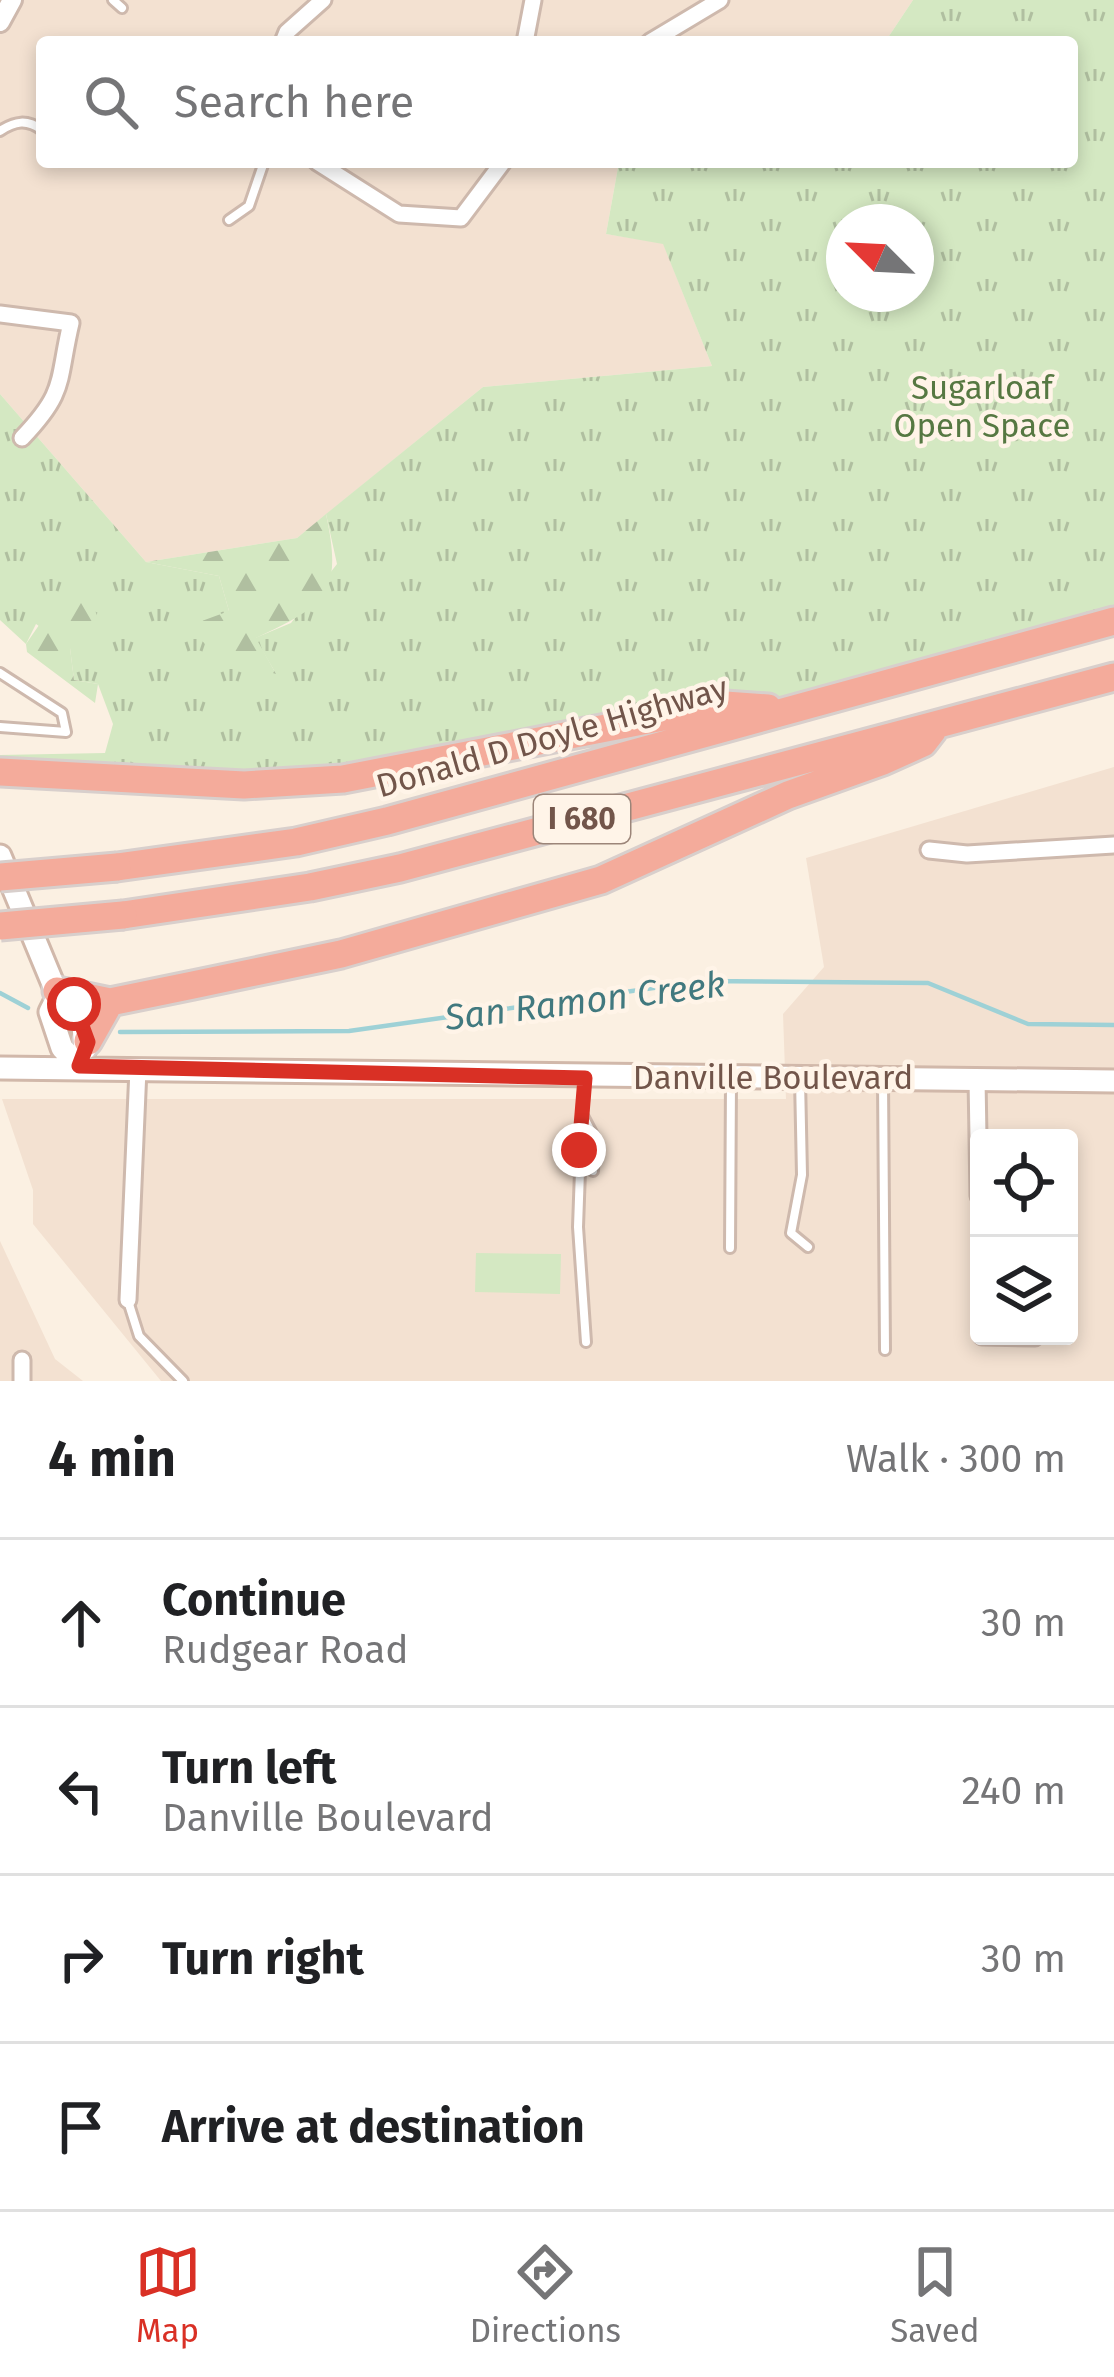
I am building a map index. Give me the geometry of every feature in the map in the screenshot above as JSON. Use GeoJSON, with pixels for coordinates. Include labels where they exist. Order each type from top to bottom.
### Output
{"type":"FeatureCollection","features":[{"type":"Feature","properties":{"kind":"highway","name":"Donald D Doyle Highway"},"geometry":{"type":"LineString","coordinates":[[0,877],[211,856],[387,821],[568,775],[778,711],[1114,621]]}},
{"type":"Feature","properties":{"kind":"highway","name":"I 680"},"geometry":{"type":"LineString","coordinates":[[1034,698],[1067,670],[1114,658]]}},
{"type":"Feature","properties":{"kind":"highway","name":"I 680"},"geometry":{"type":"LineString","coordinates":[[0,926],[123,915],[288,891],[400,868],[1114,677]]}},
{"type":"Feature","properties":{"kind":"highway"},"geometry":{"type":"LineString","coordinates":[[0,772],[244,785],[295,782],[412,767],[725,705],[751,703],[778,711]]}},
{"type":"Feature","properties":{"kind":"highway"},"geometry":{"type":"LineString","coordinates":[[57,994],[110,1002],[341,954],[601,880],[788,795],[923,743],[940,722]]}},
{"type":"Feature","properties":{"kind":"highway"},"geometry":{"type":"LineString","coordinates":[[84,1054],[110,1002]]}},
{"type":"Feature","properties":{"kind":"main road"},"geometry":{"type":"LineString","coordinates":[[0,856],[57,994],[82,1014],[84,1054]]}},
{"type":"Feature","properties":{"kind":"main road","name":"Danville Boulevard"},"geometry":{"type":"LineString","coordinates":[[0,1067],[84,1054],[138,1069],[1114,1081]]}},
{"type":"Feature","properties":{"kind":"street"},"geometry":{"type":"LineString","coordinates":[[0,22],[12,0]]}},
{"type":"Feature","properties":{"kind":"street"},"geometry":{"type":"LineString","coordinates":[[285,36],[323,0]]}},
{"type":"Feature","properties":{"kind":"street"},"geometry":{"type":"LineString","coordinates":[[526,36],[533,0]]}},
{"type":"Feature","properties":{"kind":"street"},"geometry":{"type":"LineString","coordinates":[[660,36],[719,0]]}},
{"type":"Feature","properties":{"kind":"street"},"geometry":{"type":"LineString","coordinates":[[326,168],[399,214],[461,218],[498,168]]}},
{"type":"Feature","properties":{"kind":"street"},"geometry":{"type":"LineString","coordinates":[[0,314],[70,323],[64,375],[54,405],[22,438]]}},
{"type":"Feature","properties":{"kind":"street"},"geometry":{"type":"LineString","coordinates":[[929,850],[967,854],[1114,845]]}},
{"type":"Feature","properties":{"kind":"street"},"geometry":{"type":"LineString","coordinates":[[128,1300],[138,1069]]}},
{"type":"Feature","properties":{"kind":"street"},"geometry":{"type":"LineString","coordinates":[[977,1079],[978,1129]]}},
{"type":"Feature","properties":{"kind":"street"},"geometry":{"type":"LineString","coordinates":[[22,1360],[22,1381]]}},
{"type":"Feature","properties":{"kind":"lane"},"geometry":{"type":"LineString","coordinates":[[113,0],[122,8]]}},
{"type":"Feature","properties":{"kind":"lane"},"geometry":{"type":"LineString","coordinates":[[0,131],[13,123],[36,126]]}},
{"type":"Feature","properties":{"kind":"lane"},"geometry":{"type":"LineString","coordinates":[[229,220],[249,206],[262,168]]}},
{"type":"Feature","properties":{"kind":"lane"},"geometry":{"type":"LineString","coordinates":[[0,674],[62,713],[66,732],[0,727]]}},
{"type":"Feature","properties":{"kind":"lane"},"geometry":{"type":"LineString","coordinates":[[585,1078],[578,1227],[586,1342]]}},
{"type":"Feature","properties":{"kind":"lane"},"geometry":{"type":"LineString","coordinates":[[730,1248],[731,1078]]}},
{"type":"Feature","properties":{"kind":"lane"},"geometry":{"type":"LineString","coordinates":[[800,1078],[802,1175],[791,1233],[808,1247]]}},
{"type":"Feature","properties":{"kind":"lane"},"geometry":{"type":"LineString","coordinates":[[883,1078],[884,1350]]}},
{"type":"Feature","properties":{"kind":"lane"},"geometry":{"type":"LineString","coordinates":[[582,1114],[594,1138],[593,1171]]}},
{"type":"Feature","properties":{"kind":"lane"},"geometry":{"type":"LineString","coordinates":[[128,1300],[133,1327],[183,1381]]}},
{"type":"Feature","properties":{"kind":"shaded area"},"geometry":{"type":"Polygon","coordinates":[[[0,0],[913,0],[889,36],[36,36],[36,168],[618,168],[606,234],[663,243],[712,366],[483,387],[297,538],[146,562],[0,394],[0,0]]]}},
{"type":"Feature","properties":{"kind":"shaded area"},"geometry":{"type":"Polygon","coordinates":[[[1114,767],[1114,1381],[161,1381],[33,1224],[33,1190],[2,1099],[786,1099],[783,1014],[824,967],[806,858],[1114,767]]]}},
{"type":"Feature","properties":{"kind":"shaded area"},"geometry":{"type":"Polygon","coordinates":[[[0,1241],[55,1359],[83,1381],[0,1381],[0,1241]]]}},
{"type":"Feature","properties":{"kind":"green space","name":"Sugarloaf Open Space"},"geometry":{"type":"Polygon","coordinates":[[[913,0],[1114,0],[1114,621],[778,711],[343,779],[0,772],[0,755],[105,753],[113,724],[98,684],[74,680],[70,648],[36,624],[26,644],[0,620],[0,394],[146,562],[219,576],[229,611],[275,672],[255,638],[291,623],[337,564],[326,514],[483,387],[712,366],[663,244],[606,234],[618,168],[1078,168],[1078,36],[889,36],[913,0]]]}},
{"type":"Feature","properties":{"kind":"green space"},"geometry":{"type":"Polygon","coordinates":[[[326,514],[332,562],[324,593],[299,616],[256,638],[276,674],[212,654],[191,625],[229,611],[219,576],[146,562],[297,538],[326,514]]]}},
{"type":"Feature","properties":{"kind":"green space"},"geometry":{"type":"Polygon","coordinates":[[[88,591],[103,632],[70,648],[74,680],[98,684],[95,703],[27,652],[26,644],[57,599],[88,591]]]}},
{"type":"Feature","properties":{"kind":"green space"},"geometry":{"type":"Polygon","coordinates":[[[476,1253],[561,1254],[560,1294],[475,1292],[476,1253]]]}},
{"type":"Feature","properties":{"kind":"waterway","name":"San Ramon Creek"},"geometry":{"type":"LineString","coordinates":[[120,1032],[349,1031],[703,981],[928,983],[1028,1024],[1114,1025]]}},
{"type":"Feature","properties":{"kind":"waterway","name":"San Ramon Creek"},"geometry":{"type":"LineString","coordinates":[[0,993],[28,1008]]}},
{"type":"Feature","properties":{"kind":"route"},"geometry":{"type":"LineString","coordinates":[[74,1004],[82,1014],[88,1042],[79,1066],[585,1078],[579,1150]]}}]}
